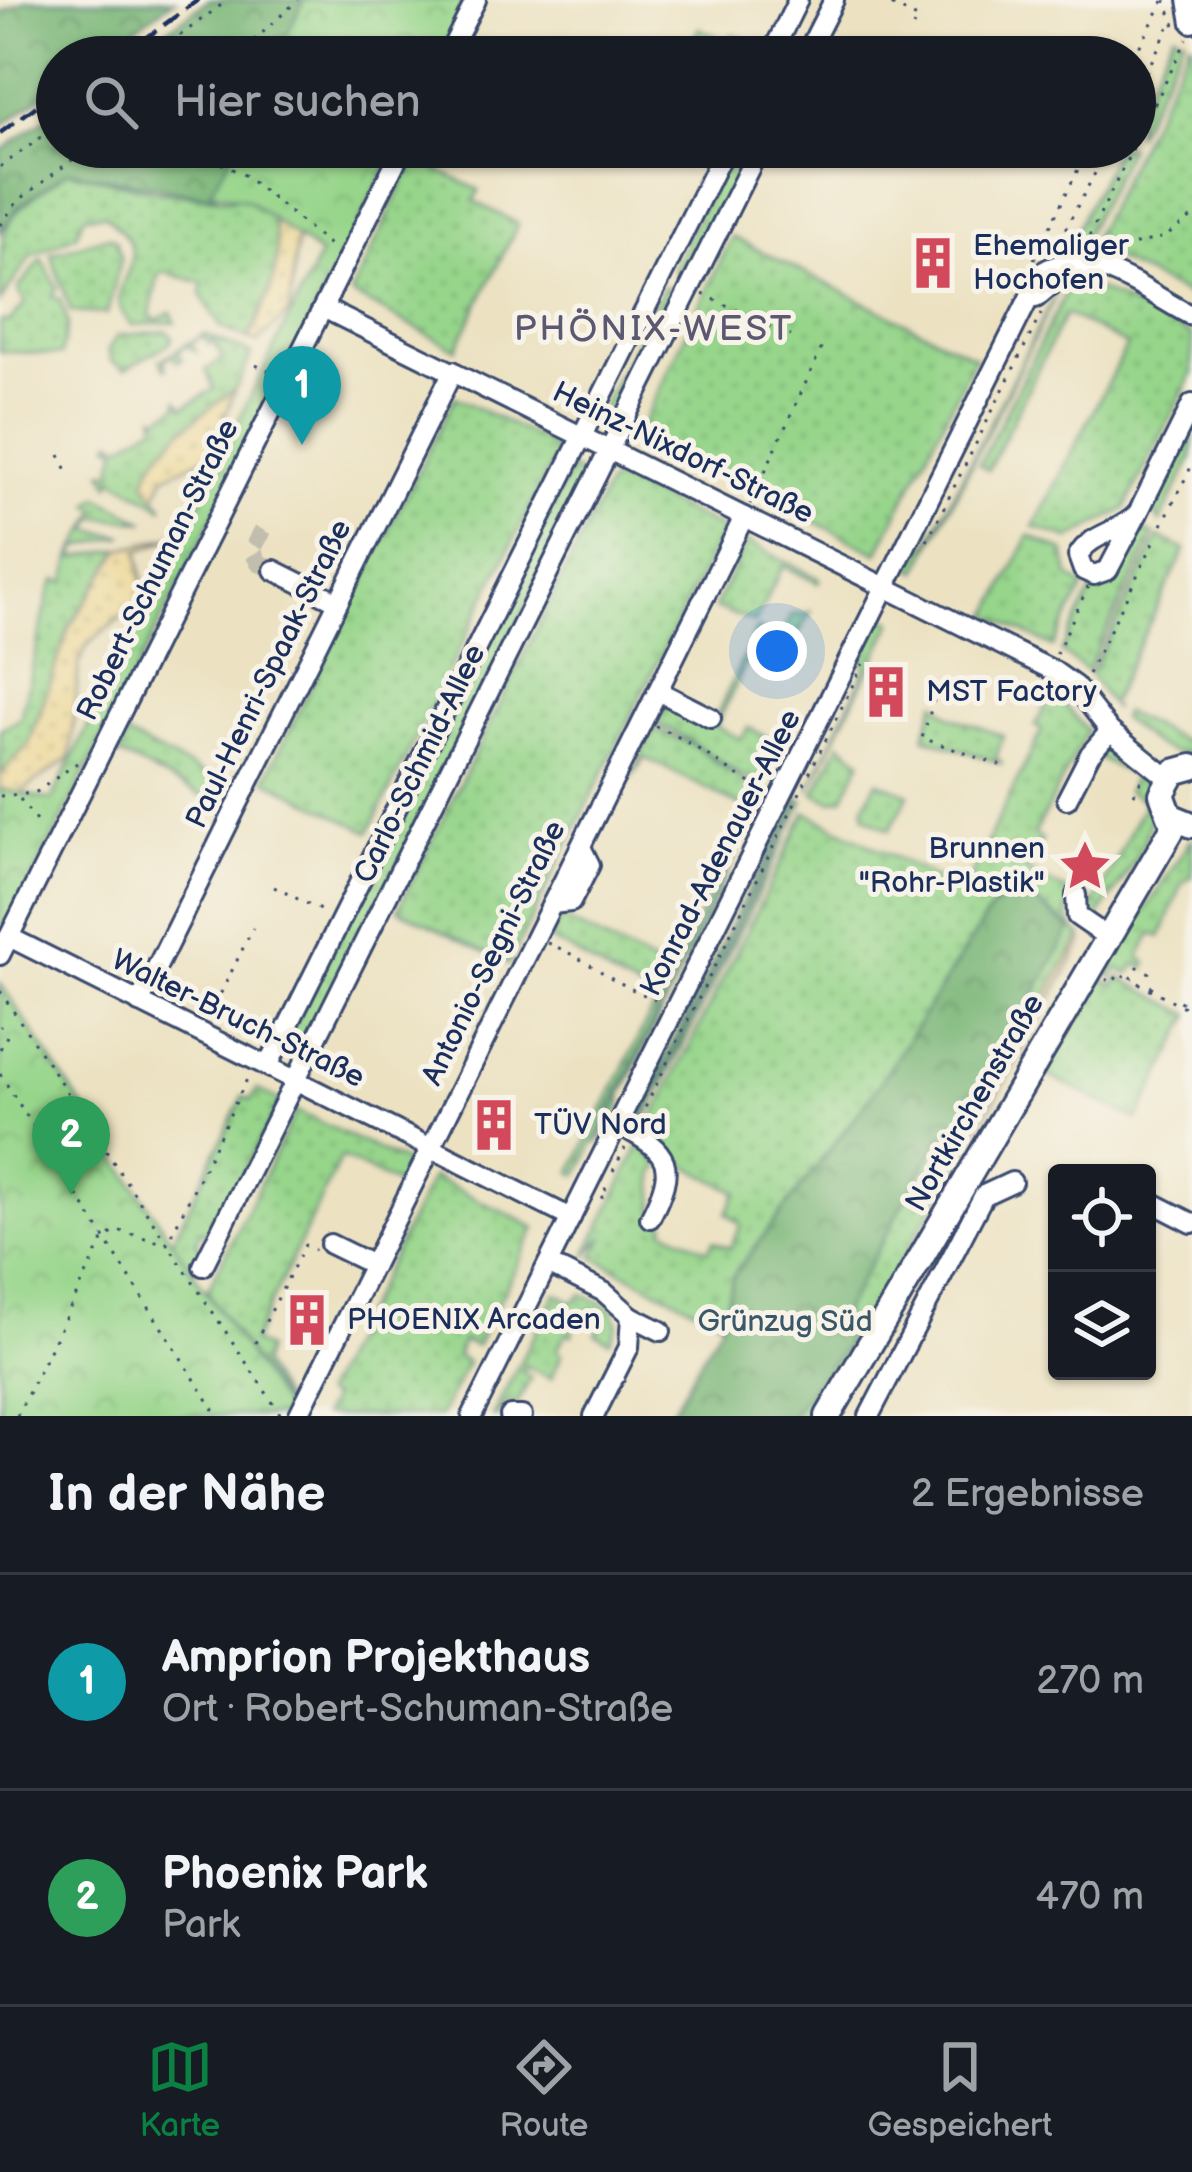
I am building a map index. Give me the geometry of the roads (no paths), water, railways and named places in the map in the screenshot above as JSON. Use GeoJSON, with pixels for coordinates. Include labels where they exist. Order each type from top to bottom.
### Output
{"type":"FeatureCollection","features":[{"type":"Feature","properties":{"kind":"main road"},"geometry":{"type":"LineString","coordinates":[[1168,774],[1162,802],[1184,823]]}},
{"type":"Feature","properties":{"kind":"main road","name":"Nortkirchenstraße"},"geometry":{"type":"LineString","coordinates":[[828,1416],[1106,936],[1184,823]]}},
{"type":"Feature","properties":{"kind":"street"},"geometry":{"type":"LineString","coordinates":[[458,36],[476,0]]}},
{"type":"Feature","properties":{"kind":"street"},"geometry":{"type":"LineString","coordinates":[[780,36],[798,0]]}},
{"type":"Feature","properties":{"kind":"street"},"geometry":{"type":"LineString","coordinates":[[816,36],[834,0]]}},
{"type":"Feature","properties":{"kind":"street"},"geometry":{"type":"LineString","coordinates":[[1187,0],[1190,30]]}},
{"type":"Feature","properties":{"kind":"street","name":"Robert-Schuman-Straße"},"geometry":{"type":"LineString","coordinates":[[4,946],[392,168]]}},
{"type":"Feature","properties":{"kind":"street","name":"Carlo-Schmid-Allee"},"geometry":{"type":"LineString","coordinates":[[262,1064],[341,920],[715,168]]}},
{"type":"Feature","properties":{"kind":"street","name":"Carlo-Schmid-Allee"},"geometry":{"type":"LineString","coordinates":[[203,1266],[750,168]]}},
{"type":"Feature","properties":{"kind":"street","name":"Konrad-Adenauer-Allee"},"geometry":{"type":"LineString","coordinates":[[472,1416],[888,587],[1047,284],[1063,260],[1089,263],[1192,316]]}},
{"type":"Feature","properties":{"kind":"street"},"geometry":{"type":"LineString","coordinates":[[664,272],[691,287]]}},
{"type":"Feature","properties":{"kind":"street","name":"Heinz-Nixdorf-Straße"},"geometry":{"type":"LineString","coordinates":[[323,308],[1065,678],[1110,731],[1168,774]]}},
{"type":"Feature","properties":{"kind":"street","name":"Paul-Henri-Spaak-Straße"},"geometry":{"type":"LineString","coordinates":[[139,1003],[453,371]]}},
{"type":"Feature","properties":{"kind":"street"},"geometry":{"type":"LineString","coordinates":[[1138,514],[1192,404]]}},
{"type":"Feature","properties":{"kind":"street","name":"Antonio-Segni-Straße"},"geometry":{"type":"LineString","coordinates":[[298,1416],[372,1254],[431,1148],[744,517]]}},
{"type":"Feature","properties":{"kind":"street"},"geometry":{"type":"LineString","coordinates":[[274,570],[338,602]]}},
{"type":"Feature","properties":{"kind":"street"},"geometry":{"type":"LineString","coordinates":[[658,692],[710,718]]}},
{"type":"Feature","properties":{"kind":"street"},"geometry":{"type":"LineString","coordinates":[[1067,799],[1090,754],[1110,731]]}},
{"type":"Feature","properties":{"kind":"street"},"geometry":{"type":"LineString","coordinates":[[1076,896],[1077,916],[1106,936]]}},
{"type":"Feature","properties":{"kind":"street","name":"Walter-Bruch-Straße"},"geometry":{"type":"LineString","coordinates":[[4,946],[139,1003],[571,1218]]}},
{"type":"Feature","properties":{"kind":"street"},"geometry":{"type":"LineString","coordinates":[[619,1125],[649,1141],[665,1160],[668,1201],[650,1218]]}},
{"type":"Feature","properties":{"kind":"street"},"geometry":{"type":"LineString","coordinates":[[869,1416],[984,1196],[1012,1182]]}},
{"type":"Feature","properties":{"kind":"street"},"geometry":{"type":"LineString","coordinates":[[1156,1205],[1192,1223]]}},
{"type":"Feature","properties":{"kind":"street"},"geometry":{"type":"LineString","coordinates":[[327,1249],[372,1254]]}},
{"type":"Feature","properties":{"kind":"street"},"geometry":{"type":"LineString","coordinates":[[548,1264],[604,1292],[631,1316],[661,1331]]}},
{"type":"Feature","properties":{"kind":"street"},"geometry":{"type":"LineString","coordinates":[[594,1416],[629,1347],[631,1316]]}},
{"type":"Feature","properties":{"kind":"street"},"geometry":{"type":"LineString","coordinates":[[510,1416],[522,1416]]}},
{"type":"Feature","properties":{"kind":"tunnel"},"geometry":{"type":"LineString","coordinates":[[263,530],[252,550],[259,563],[274,570]]}},
{"type":"Feature","properties":{"kind":"railway"},"geometry":{"type":"LineString","coordinates":[[149,36],[198,0]]}},
{"type":"Feature","properties":{"kind":"railway"},"geometry":{"type":"LineString","coordinates":[[0,133],[36,106]]}},
{"type":"Feature","properties":{"kind":"place","name":"Ehemaliger Hochofen"},"geometry":{"type":"Point","coordinates":[933,263]}},
{"type":"Feature","properties":{"kind":"place","name":"Amprion Projekthaus"},"geometry":{"type":"Point","coordinates":[302,445]}},
{"type":"Feature","properties":{"kind":"place","name":"MST Factory"},"geometry":{"type":"Point","coordinates":[886,692]}},
{"type":"Feature","properties":{"kind":"place","name":"Brunnen \"Rohr-Plastik\""},"geometry":{"type":"Point","coordinates":[1085,866]}},
{"type":"Feature","properties":{"kind":"place","name":"TÜV Nord"},"geometry":{"type":"Point","coordinates":[494,1125]}},
{"type":"Feature","properties":{"kind":"place","name":"Phoenix Park"},"geometry":{"type":"Point","coordinates":[71,1195]}},
{"type":"Feature","properties":{"kind":"place","name":"PHOENIX Arcaden"},"geometry":{"type":"Point","coordinates":[307,1320]}},
{"type":"Feature","properties":{"kind":"district","name":"PHÖNIX-WEST"},"geometry":{"type":"Point","coordinates":[654,329]}},
{"type":"Feature","properties":{"kind":"park label","name":"Grünzug Süd"},"geometry":{"type":"Point","coordinates":[785,1322]}}]}
